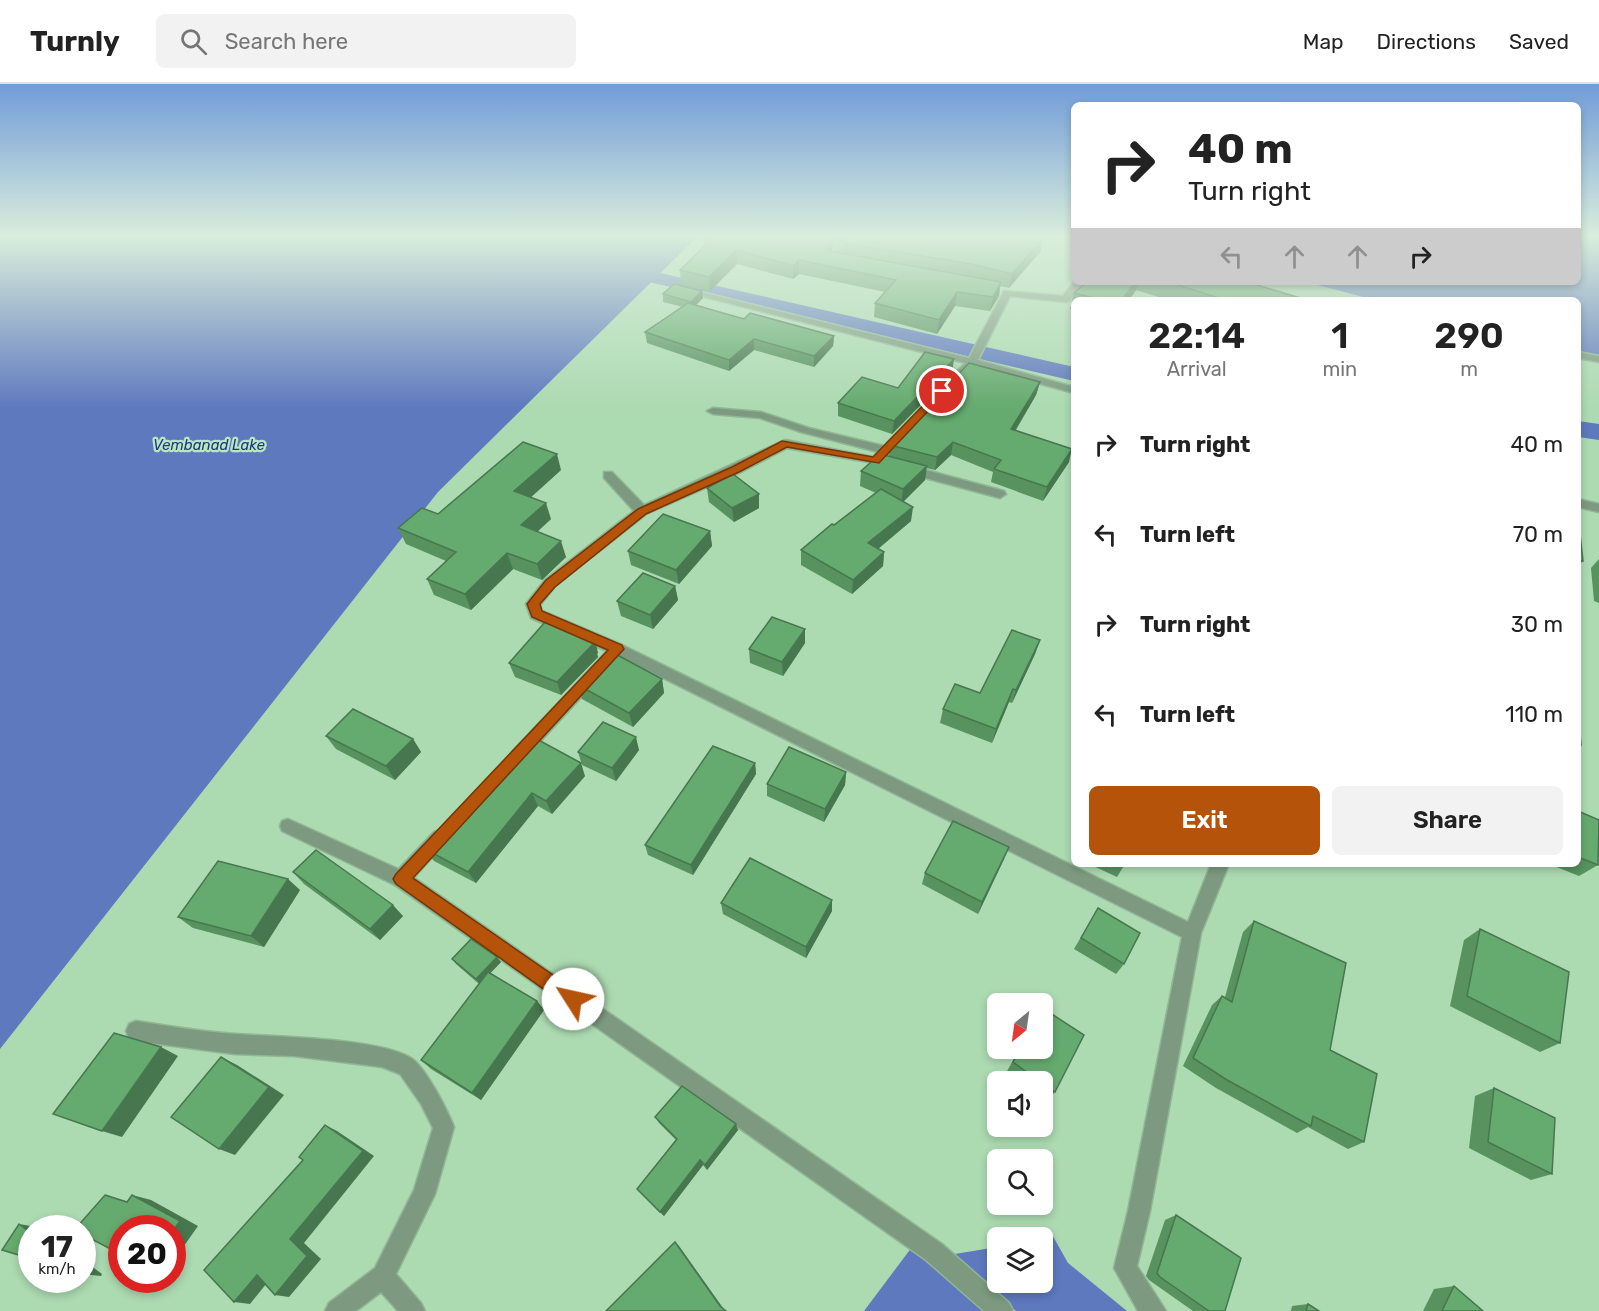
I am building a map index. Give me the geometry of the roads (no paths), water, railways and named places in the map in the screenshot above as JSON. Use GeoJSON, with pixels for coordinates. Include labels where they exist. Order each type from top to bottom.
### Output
{"type":"FeatureCollection","features":[{"type":"Feature","properties":{"kind":"street"},"geometry":{"type":"LineString","coordinates":[[706,293],[975,356],[1071,389]]}},
{"type":"Feature","properties":{"kind":"street"},"geometry":{"type":"LineString","coordinates":[[884,450],[975,356],[997,317],[1002,293]]}},
{"type":"Feature","properties":{"kind":"street"},"geometry":{"type":"LineString","coordinates":[[1011,293],[1058,300],[1066,299],[1070,293]]}},
{"type":"Feature","properties":{"kind":"street"},"geometry":{"type":"LineString","coordinates":[[1581,355],[1599,359]]}},
{"type":"Feature","properties":{"kind":"street"},"geometry":{"type":"LineString","coordinates":[[713,411],[761,415],[805,430],[884,450]]}},
{"type":"Feature","properties":{"kind":"street"},"geometry":{"type":"LineString","coordinates":[[1000,494],[887,464],[785,444],[735,470],[642,511],[550,584],[533,604],[536,614],[617,649],[1192,933]]}},
{"type":"Feature","properties":{"kind":"street"},"geometry":{"type":"LineString","coordinates":[[884,450],[887,464]]}},
{"type":"Feature","properties":{"kind":"street"},"geometry":{"type":"LineString","coordinates":[[608,475],[642,511]]}},
{"type":"Feature","properties":{"kind":"street"},"geometry":{"type":"LineString","coordinates":[[1581,504],[1599,508]]}},
{"type":"Feature","properties":{"kind":"street"},"geometry":{"type":"LineString","coordinates":[[513,760],[617,649]]}},
{"type":"Feature","properties":{"kind":"street"},"geometry":{"type":"LineString","coordinates":[[288,826],[401,879],[934,1252],[1001,1311]]}},
{"type":"Feature","properties":{"kind":"street"},"geometry":{"type":"LineString","coordinates":[[401,879],[449,828]]}},
{"type":"Feature","properties":{"kind":"street"},"geometry":{"type":"LineString","coordinates":[[1154,1311],[1148,1306],[1125,1268],[1192,933],[1219,867]]}},
{"type":"Feature","properties":{"kind":"street"},"geometry":{"type":"LineString","coordinates":[[136,1031],[234,1044],[294,1046],[371,1056],[407,1067],[428,1097],[444,1127],[424,1194],[383,1276],[337,1311]]}},
{"type":"Feature","properties":{"kind":"street"},"geometry":{"type":"LineString","coordinates":[[383,1276],[413,1311]]}},
{"type":"Feature","properties":{"kind":"water","name":"Vembanad Lake"},"geometry":{"type":"Polygon","coordinates":[[[0,293],[640,293],[438,492],[0,1049],[0,293]]]}},
{"type":"Feature","properties":{"kind":"water"},"geometry":{"type":"Polygon","coordinates":[[[1349,293],[1599,293],[1599,355],[1581,352],[1581,297],[1364,297],[1349,293]]]}},
{"type":"Feature","properties":{"kind":"water"},"geometry":{"type":"Polygon","coordinates":[[[1053,1236],[1068,1263],[1127,1311],[1016,1311],[994,1293],[1053,1293],[1053,1236]]]}},
{"type":"Feature","properties":{"kind":"water"},"geometry":{"type":"Polygon","coordinates":[[[912,1247],[984,1311],[864,1311],[912,1247]]]}},
{"type":"Feature","properties":{"kind":"water"},"geometry":{"type":"Polygon","coordinates":[[[987,1249],[987,1287],[949,1255],[987,1249]]]}},
{"type":"Feature","properties":{"kind":"waterway"},"geometry":{"type":"LineString","coordinates":[[721,293],[1071,373]]}},
{"type":"Feature","properties":{"kind":"waterway"},"geometry":{"type":"LineString","coordinates":[[1581,429],[1599,432]]}}]}
